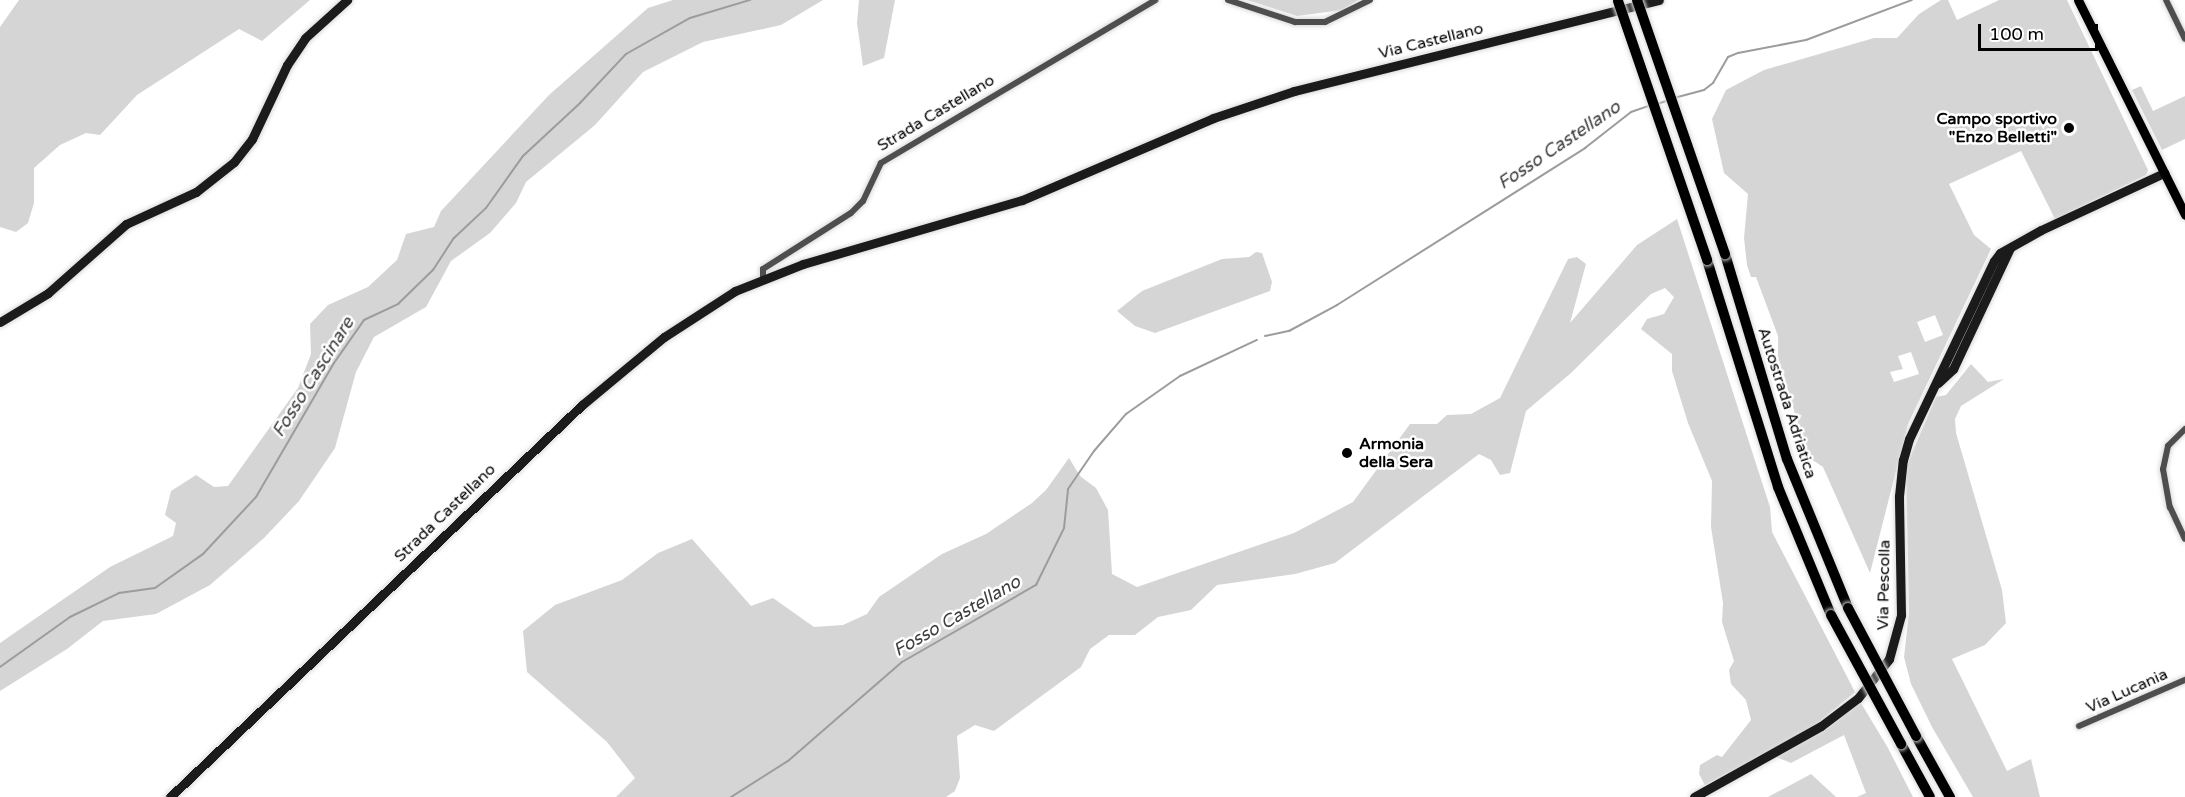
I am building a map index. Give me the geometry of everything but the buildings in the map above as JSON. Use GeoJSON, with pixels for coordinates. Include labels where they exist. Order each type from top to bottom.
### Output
{"type":"FeatureCollection","features":[{"type":"Feature","properties":{"kind":"highway","name":"Autostrada Adriatica"},"geometry":{"type":"LineString","coordinates":[[1617,0],[1707,260],[1778,487],[1832,615],[1930,797]]}},
{"type":"Feature","properties":{"kind":"highway","name":"Autostrada Adriatica"},"geometry":{"type":"LineString","coordinates":[[1636,0],[1725,254],[1787,459],[1848,608],[1950,797]]}},
{"type":"Feature","properties":{"kind":"main road"},"geometry":{"type":"LineString","coordinates":[[2078,0],[2185,215]]}},
{"type":"Feature","properties":{"kind":"street"},"geometry":{"type":"LineString","coordinates":[[0,322],[48,293],[126,224],[196,192],[234,162],[252,139],[288,65],[305,38],[347,0]]}},
{"type":"Feature","properties":{"kind":"street","name":"Strada Castellano"},"geometry":{"type":"LineString","coordinates":[[763,278],[763,269],[851,213],[863,201],[882,163],[1155,0]]}},
{"type":"Feature","properties":{"kind":"street"},"geometry":{"type":"LineString","coordinates":[[1228,0],[1295,22],[1325,22],[1370,0]]}},
{"type":"Feature","properties":{"kind":"street","name":"Via Castellano"},"geometry":{"type":"LineString","coordinates":[[1213,118],[1294,91],[1659,0]]}},
{"type":"Feature","properties":{"kind":"street"},"geometry":{"type":"LineString","coordinates":[[2166,0],[2185,39]]}},
{"type":"Feature","properties":{"kind":"street","name":"Strada Castellano"},"geometry":{"type":"LineString","coordinates":[[170,797],[582,405],[664,337],[701,311],[763,278],[1022,200],[1213,118]]}},
{"type":"Feature","properties":{"kind":"street","name":"Via Pescolla"},"geometry":{"type":"LineString","coordinates":[[1694,797],[1828,722],[1858,698],[1889,658],[1901,615],[1900,471],[1909,439],[1936,384],[1953,369],[2011,247],[2164,173]]}},
{"type":"Feature","properties":{"kind":"street"},"geometry":{"type":"LineString","coordinates":[[2185,429],[2168,446],[2163,469],[2170,507],[2185,539]]}},
{"type":"Feature","properties":{"kind":"street","name":"Via Lucania"},"geometry":{"type":"LineString","coordinates":[[2079,726],[2185,680]]}},
{"type":"Feature","properties":{"kind":"shaded area"},"geometry":{"type":"Polygon","coordinates":[[[19,0],[310,0],[262,41],[239,29],[137,95],[100,135],[86,133],[60,145],[34,168],[34,203],[28,223],[16,232],[0,227],[0,27],[19,0]]]}},
{"type":"Feature","properties":{"kind":"shaded area"},"geometry":{"type":"Polygon","coordinates":[[[673,0],[823,0],[781,25],[703,42],[643,72],[595,125],[526,182],[516,203],[490,233],[451,261],[426,307],[374,337],[356,372],[335,448],[299,501],[264,538],[210,585],[156,614],[103,621],[67,649],[0,691],[0,643],[110,567],[173,536],[176,523],[165,515],[171,491],[196,475],[214,487],[228,486],[298,388],[311,354],[310,324],[328,305],[368,287],[397,260],[406,234],[434,227],[441,211],[549,95],[648,8],[673,0]]]}},
{"type":"Feature","properties":{"kind":"shaded area"},"geometry":{"type":"Polygon","coordinates":[[[859,0],[895,0],[884,58],[863,66],[857,23],[859,0]]]}},
{"type":"Feature","properties":{"kind":"shaded area"},"geometry":{"type":"Polygon","coordinates":[[[1247,0],[1358,0],[1342,10],[1297,16],[1247,0]]]}},
{"type":"Feature","properties":{"kind":"shaded area"},"geometry":{"type":"Polygon","coordinates":[[[1941,0],[1948,0],[1957,20],[1999,0],[2067,0],[2148,170],[2146,175],[2055,219],[2021,151],[1949,184],[1974,235],[1991,249],[1908,424],[1870,573],[1823,467],[1808,457],[1778,357],[1778,336],[1756,277],[1751,277],[1747,265],[1744,238],[1748,194],[1724,173],[1712,119],[1726,90],[1764,70],[1874,38],[1897,38],[1919,14],[1941,0]],[[1935,315],[1917,322],[1925,342],[1943,335],[1935,315]],[[1911,352],[1898,356],[1903,369],[1890,372],[1894,382],[1919,374],[1911,352]]]}},
{"type":"Feature","properties":{"kind":"shaded area"},"geometry":{"type":"Polygon","coordinates":[[[2141,86],[2153,111],[2185,96],[2185,139],[2162,150],[2132,90],[2141,86]]]}},
{"type":"Feature","properties":{"kind":"shaded area"},"geometry":{"type":"Polygon","coordinates":[[[1677,219],[1770,507],[1772,532],[1855,692],[1813,727],[1705,785],[1699,774],[1700,765],[1717,755],[1722,757],[1751,720],[1746,700],[1731,684],[1729,670],[1734,661],[1722,622],[1723,603],[1711,527],[1712,481],[1688,423],[1672,371],[1672,354],[1641,329],[1647,319],[1664,314],[1674,297],[1665,288],[1651,294],[1571,373],[1526,411],[1510,473],[1500,475],[1491,460],[1479,454],[1335,563],[1295,574],[1217,585],[1191,610],[1158,617],[1135,635],[1109,635],[1090,649],[1081,667],[994,731],[975,725],[957,736],[960,778],[955,791],[946,797],[616,797],[635,778],[607,742],[527,672],[523,631],[555,605],[622,580],[658,553],[692,539],[751,606],[773,598],[814,627],[843,625],[867,614],[879,597],[942,554],[986,534],[1032,503],[1046,490],[1069,458],[1080,476],[1096,488],[1108,510],[1112,574],[1137,587],[1294,533],[1353,502],[1410,424],[1437,424],[1447,415],[1471,414],[1500,398],[1568,259],[1577,257],[1586,264],[1570,323],[1637,245],[1677,219]]]}},
{"type":"Feature","properties":{"kind":"shaded area"},"geometry":{"type":"Polygon","coordinates":[[[1256,252],[1262,253],[1272,282],[1270,291],[1155,333],[1135,326],[1117,311],[1142,291],[1222,259],[1249,257],[1256,252]]]}},
{"type":"Feature","properties":{"kind":"shaded area"},"geometry":{"type":"Polygon","coordinates":[[[1971,364],[1988,382],[2004,379],[1961,406],[1955,419],[1956,433],[2002,590],[2006,623],[1985,645],[1952,659],[2007,771],[2031,759],[2040,797],[1973,797],[1932,727],[1911,684],[1904,657],[1909,613],[1906,467],[1936,397],[1946,395],[1971,364]]]}},
{"type":"Feature","properties":{"kind":"shaded area"},"geometry":{"type":"Polygon","coordinates":[[[1861,703],[1888,748],[1913,797],[1857,797],[1866,793],[1844,735],[1791,763],[1776,757],[1861,703]]]}},
{"type":"Feature","properties":{"kind":"shaded area"},"geometry":{"type":"Polygon","coordinates":[[[1811,774],[1836,797],[1768,797],[1811,774]]]}},
{"type":"Feature","properties":{"kind":"waterway","name":"Fosso Cascinare"},"geometry":{"type":"LineString","coordinates":[[0,667],[70,617],[119,593],[155,588],[203,554],[256,497],[334,363],[364,320],[398,304],[433,270],[454,238],[486,208],[523,156],[580,103],[626,54],[690,18],[750,0]]}},
{"type":"Feature","properties":{"kind":"waterway","name":"Fosso Castellano"},"geometry":{"type":"LineString","coordinates":[[1674,98],[1704,90],[1713,83],[1728,57],[1806,40],[1912,0]]}},
{"type":"Feature","properties":{"kind":"waterway","name":"Fosso Castellano"},"geometry":{"type":"LineString","coordinates":[[1657,104],[1669,100]]}},
{"type":"Feature","properties":{"kind":"waterway","name":"Fosso Castellano"},"geometry":{"type":"LineString","coordinates":[[1265,336],[1289,331],[1337,305],[1585,148],[1631,112],[1651,105]]}},
{"type":"Feature","properties":{"kind":"waterway","name":"Fosso Castellano"},"geometry":{"type":"LineString","coordinates":[[731,797],[788,761],[902,662],[1036,585],[1064,528],[1068,489],[1094,451],[1126,414],[1180,376],[1257,340]]}},
{"type":"Feature","properties":{"kind":"place","name":"Campo sportivo \"Enzo Belletti\""},"geometry":{"type":"Point","coordinates":[2069,128]}},
{"type":"Feature","properties":{"kind":"place","name":"Armonia della Sera"},"geometry":{"type":"Point","coordinates":[1347,453]}}]}
